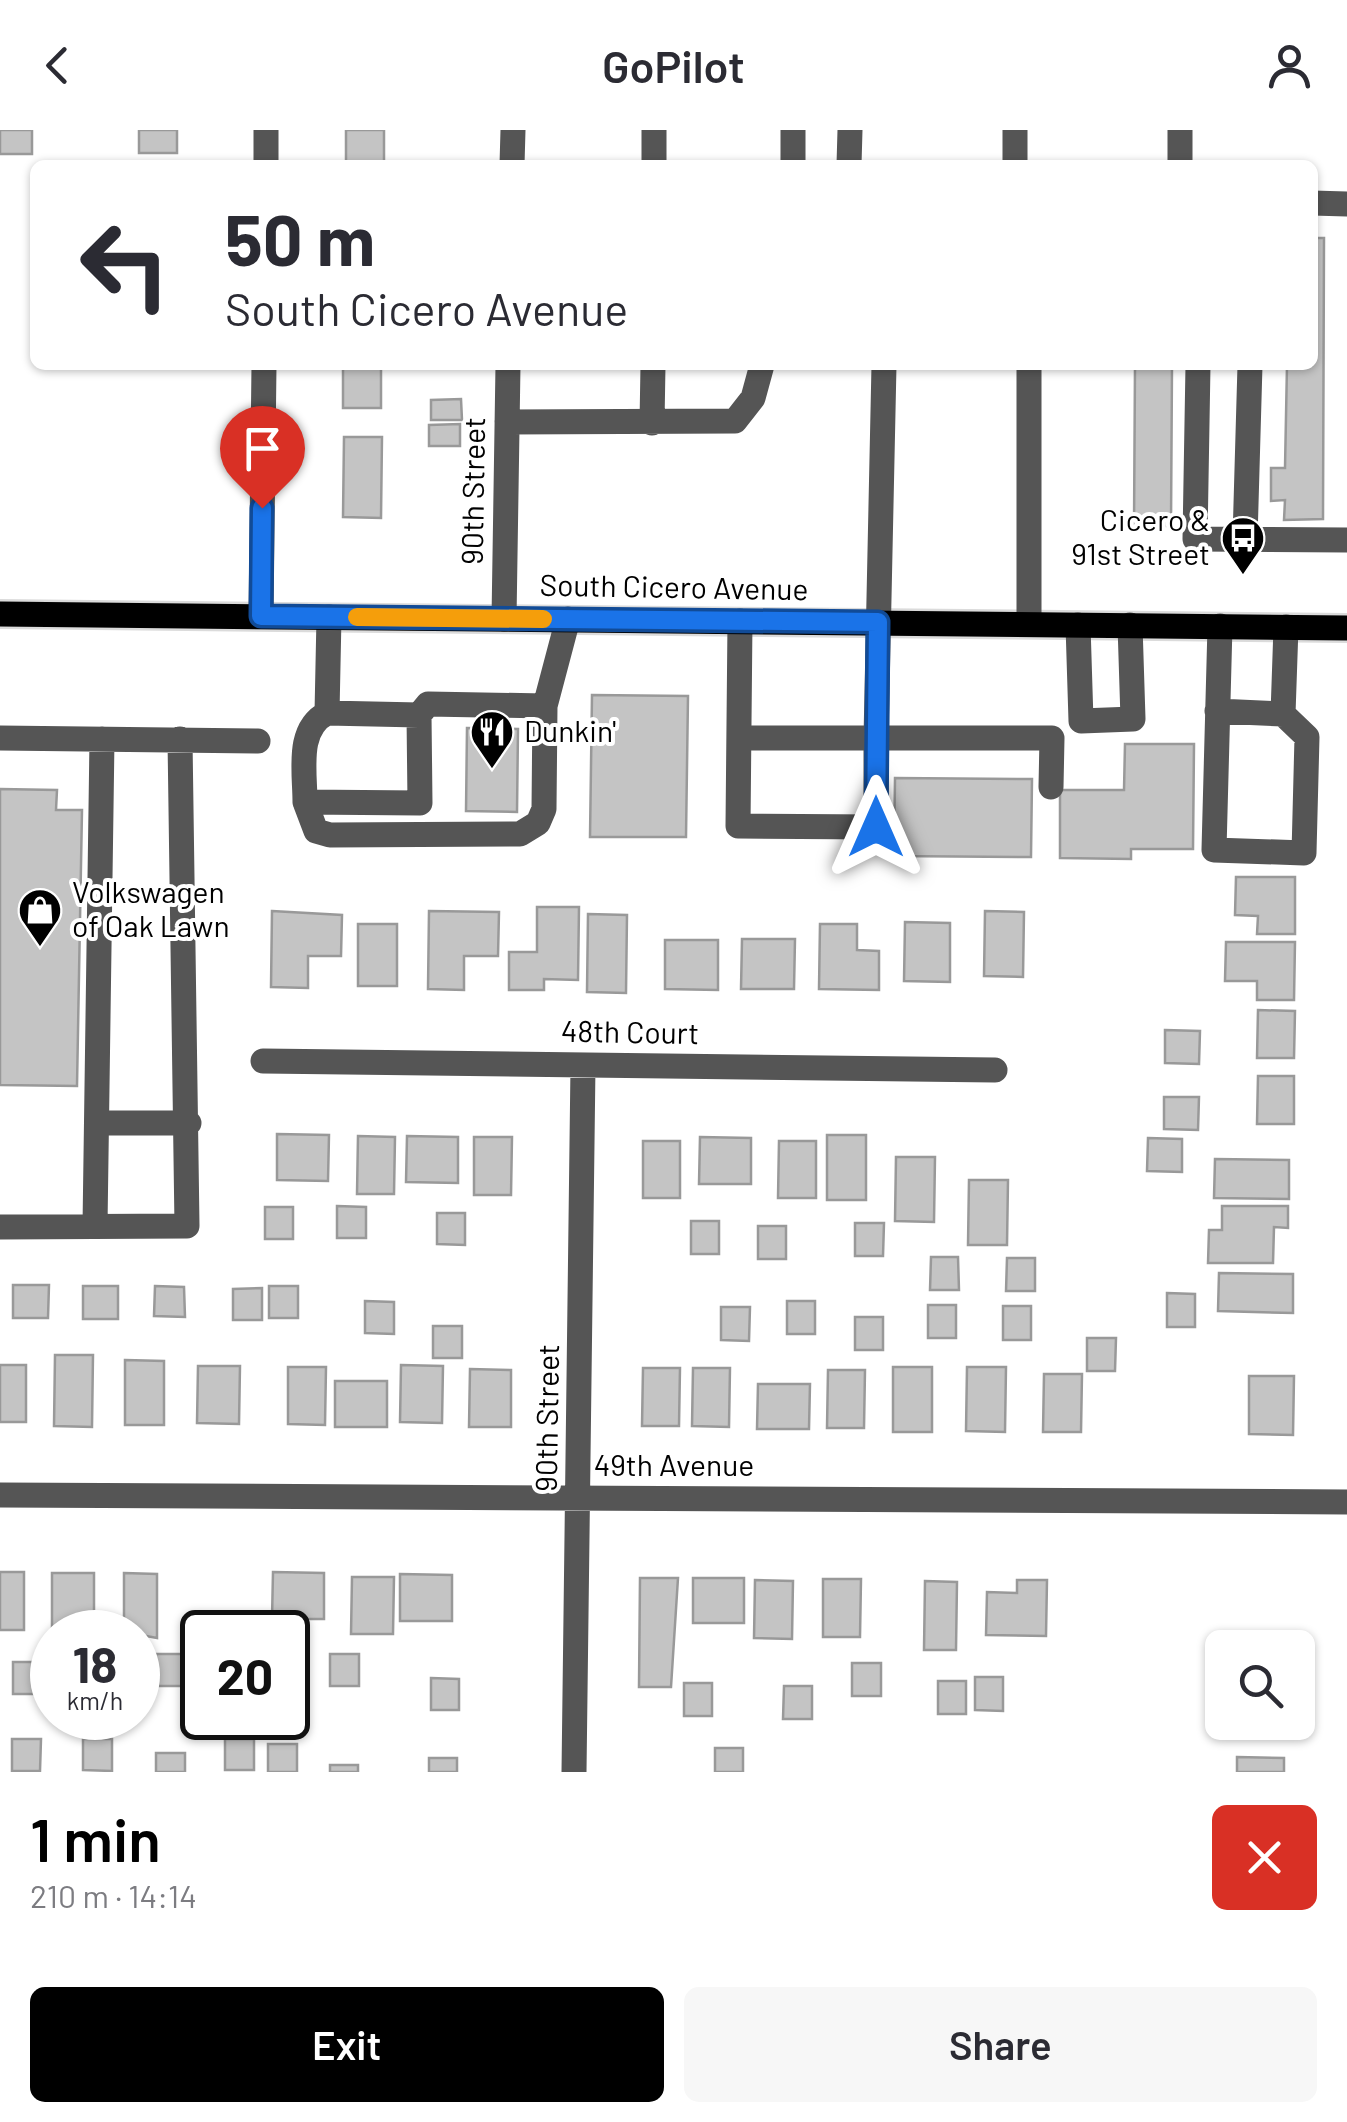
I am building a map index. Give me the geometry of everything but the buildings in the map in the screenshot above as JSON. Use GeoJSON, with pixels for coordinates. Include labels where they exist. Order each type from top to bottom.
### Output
{"type":"FeatureCollection","features":[{"type":"Feature","properties":{"kind":"main road","name":"South Cicero Avenue"},"geometry":{"type":"LineString","coordinates":[[0,614],[1347,628]]}},
{"type":"Feature","properties":{"kind":"street"},"geometry":{"type":"LineString","coordinates":[[266,130],[266,160]]}},
{"type":"Feature","properties":{"kind":"street"},"geometry":{"type":"LineString","coordinates":[[512,160],[513,130]]}},
{"type":"Feature","properties":{"kind":"street"},"geometry":{"type":"LineString","coordinates":[[654,130],[654,160]]}},
{"type":"Feature","properties":{"kind":"street"},"geometry":{"type":"LineString","coordinates":[[792,160],[793,130]]}},
{"type":"Feature","properties":{"kind":"street"},"geometry":{"type":"LineString","coordinates":[[849,160],[850,130]]}},
{"type":"Feature","properties":{"kind":"street"},"geometry":{"type":"LineString","coordinates":[[1015,130],[1015,160]]}},
{"type":"Feature","properties":{"kind":"street"},"geometry":{"type":"LineString","coordinates":[[1180,130],[1180,160]]}},
{"type":"Feature","properties":{"kind":"street"},"geometry":{"type":"LineString","coordinates":[[1318,203],[1347,204]]}},
{"type":"Feature","properties":{"kind":"street"},"geometry":{"type":"LineString","coordinates":[[261,616],[264,370]]}},
{"type":"Feature","properties":{"kind":"street","name":"90th Street"},"geometry":{"type":"LineString","coordinates":[[504,618],[508,370]]}},
{"type":"Feature","properties":{"kind":"street"},"geometry":{"type":"LineString","coordinates":[[652,424],[653,370]]}},
{"type":"Feature","properties":{"kind":"street"},"geometry":{"type":"LineString","coordinates":[[508,422],[652,424],[735,420],[754,398],[761,370]]}},
{"type":"Feature","properties":{"kind":"street"},"geometry":{"type":"LineString","coordinates":[[740,621],[738,826],[876,827],[884,370]]}},
{"type":"Feature","properties":{"kind":"street"},"geometry":{"type":"LineString","coordinates":[[1029,370],[1029,624]]}},
{"type":"Feature","properties":{"kind":"street"},"geometry":{"type":"LineString","coordinates":[[1198,370],[1194,539],[1347,540]]}},
{"type":"Feature","properties":{"kind":"street"},"geometry":{"type":"LineString","coordinates":[[1245,540],[1250,370]]}},
{"type":"Feature","properties":{"kind":"street"},"geometry":{"type":"LineString","coordinates":[[327,714],[329,617]]}},
{"type":"Feature","properties":{"kind":"street"},"geometry":{"type":"LineString","coordinates":[[419,715],[327,714],[314,720],[306,736],[305,802],[316,831],[330,836],[520,834],[538,823],[544,810],[545,706],[568,619]]}},
{"type":"Feature","properties":{"kind":"street"},"geometry":{"type":"LineString","coordinates":[[1078,624],[1081,720],[1133,719],[1130,624]]}},
{"type":"Feature","properties":{"kind":"street"},"geometry":{"type":"LineString","coordinates":[[1218,711],[1288,718],[1307,737],[1304,853],[1214,850],[1220,626]]}},
{"type":"Feature","properties":{"kind":"street"},"geometry":{"type":"LineString","coordinates":[[1286,627],[1288,718]]}},
{"type":"Feature","properties":{"kind":"street"},"geometry":{"type":"LineString","coordinates":[[305,802],[420,803],[419,715],[428,704],[545,706]]}},
{"type":"Feature","properties":{"kind":"street"},"geometry":{"type":"LineString","coordinates":[[0,738],[258,741]]}},
{"type":"Feature","properties":{"kind":"street"},"geometry":{"type":"LineString","coordinates":[[739,738],[1052,738],[1051,787]]}},
{"type":"Feature","properties":{"kind":"street"},"geometry":{"type":"LineString","coordinates":[[96,1226],[102,739]]}},
{"type":"Feature","properties":{"kind":"street"},"geometry":{"type":"LineString","coordinates":[[0,1226],[188,1226],[180,739]]}},
{"type":"Feature","properties":{"kind":"street","name":"48th Court"},"geometry":{"type":"LineString","coordinates":[[263,1061],[996,1070]]}},
{"type":"Feature","properties":{"kind":"street","name":"90th Street"},"geometry":{"type":"LineString","coordinates":[[574,1772],[583,1065]]}},
{"type":"Feature","properties":{"kind":"street"},"geometry":{"type":"LineString","coordinates":[[98,1122],[189,1123]]}},
{"type":"Feature","properties":{"kind":"street","name":"49th Avenue"},"geometry":{"type":"LineString","coordinates":[[0,1495],[1347,1502]]}},
{"type":"Feature","properties":{"kind":"slow traffic"},"geometry":{"type":"LineString","coordinates":[[357,617],[543,619]]}},
{"type":"Feature","properties":{"kind":"place","name":"Cicero & 91st Street"},"geometry":{"type":"Point","coordinates":[1243,576]}},
{"type":"Feature","properties":{"kind":"place","name":"Dunkin'"},"geometry":{"type":"Point","coordinates":[492,770]}},
{"type":"Feature","properties":{"kind":"place","name":"Volkswagen of Oak Lawn"},"geometry":{"type":"Point","coordinates":[40,948]}},
{"type":"Feature","properties":{"kind":"route"},"geometry":{"type":"LineString","coordinates":[[262,508],[261,616],[878,622],[876,827]]}}]}
